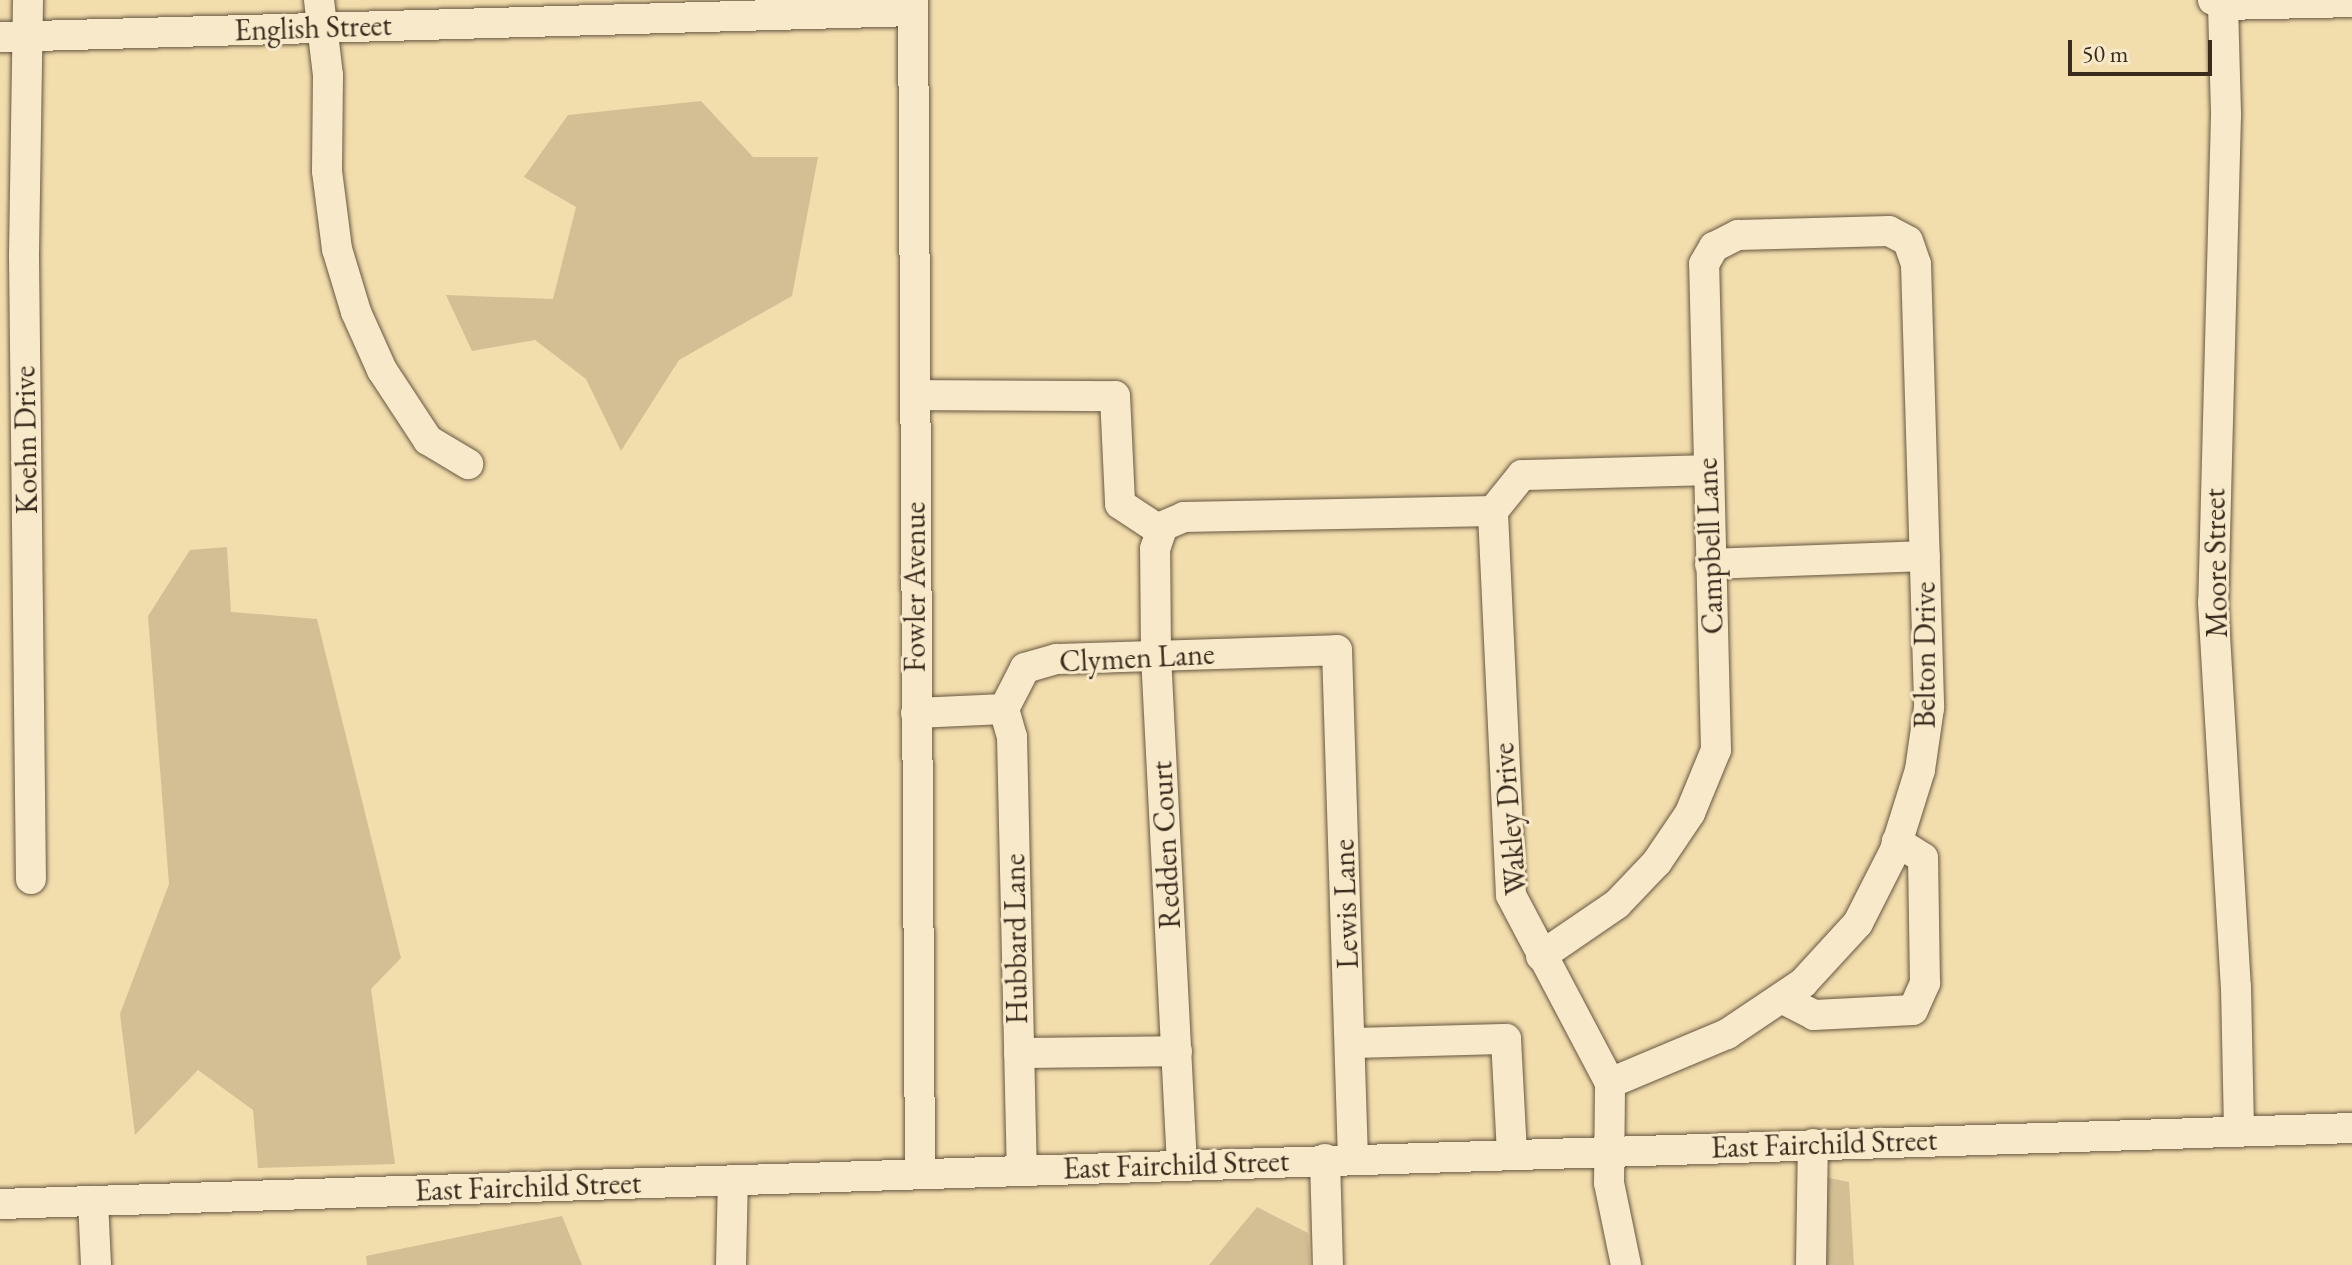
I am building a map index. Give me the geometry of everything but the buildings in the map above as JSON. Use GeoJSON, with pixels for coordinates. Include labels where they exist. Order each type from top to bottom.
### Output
{"type":"FeatureCollection","features":[{"type":"Feature","properties":{"kind":"street","name":"Koehn Drive"},"geometry":{"type":"LineString","coordinates":[[28,0],[13,36],[24,256],[31,879]]}},
{"type":"Feature","properties":{"kind":"street"},"geometry":{"type":"LineString","coordinates":[[2218,2],[2352,2]]}},
{"type":"Feature","properties":{"kind":"street","name":"Moore Street"},"geometry":{"type":"LineString","coordinates":[[2218,2],[2226,115],[2213,602],[2236,987],[2239,1131]]}},
{"type":"Feature","properties":{"kind":"street","name":"English Street"},"geometry":{"type":"LineString","coordinates":[[13,36],[320,14],[913,5]]}},
{"type":"Feature","properties":{"kind":"street","name":"Fowler Avenue"},"geometry":{"type":"LineString","coordinates":[[913,5],[920,1174]]}},
{"type":"Feature","properties":{"kind":"street"},"geometry":{"type":"LineString","coordinates":[[320,14],[328,75],[327,171],[337,249],[356,312],[382,370],[428,440],[468,464]]}},
{"type":"Feature","properties":{"kind":"street","name":"Campbell Lane"},"geometry":{"type":"LineString","coordinates":[[1541,956],[1617,904],[1657,862],[1690,813],[1716,750],[1704,264],[1714,247],[1738,235],[1889,231]]}},
{"type":"Feature","properties":{"kind":"street","name":"Belton Drive"},"geometry":{"type":"LineString","coordinates":[[1610,1083],[1727,1034],[1803,983],[1858,923],[1897,842],[1920,770],[1929,708],[1916,264],[1908,241],[1889,231]]}},
{"type":"Feature","properties":{"kind":"street"},"geometry":{"type":"LineString","coordinates":[[915,395],[1115,396],[1120,504],[1162,529],[1184,517],[1493,511],[1522,475],[1707,470]]}},
{"type":"Feature","properties":{"kind":"street","name":"Wakley Drive"},"geometry":{"type":"LineString","coordinates":[[1493,511],[1511,895],[1610,1083],[1614,1219],[1626,1265]]}},
{"type":"Feature","properties":{"kind":"street","name":"Redden Court"},"geometry":{"type":"LineString","coordinates":[[1162,529],[1155,549],[1156,655],[1182,1165]]}},
{"type":"Feature","properties":{"kind":"street"},"geometry":{"type":"LineString","coordinates":[[1710,564],[1925,556]]}},
{"type":"Feature","properties":{"kind":"street","name":"Clymen Lane"},"geometry":{"type":"LineString","coordinates":[[1004,709],[1025,668],[1057,659],[1337,650]]}},
{"type":"Feature","properties":{"kind":"street","name":"Lewis Lane"},"geometry":{"type":"LineString","coordinates":[[1328,1265],[1350,1043],[1337,650]]}},
{"type":"Feature","properties":{"kind":"street"},"geometry":{"type":"LineString","coordinates":[[916,713],[1004,709]]}},
{"type":"Feature","properties":{"kind":"street","name":"Hubbard Lane"},"geometry":{"type":"LineString","coordinates":[[1004,709],[1012,737],[1022,1171]]}},
{"type":"Feature","properties":{"kind":"street"},"geometry":{"type":"LineString","coordinates":[[1781,998],[1814,1015],[1913,1010],[1925,983],[1923,858],[1897,842]]}},
{"type":"Feature","properties":{"kind":"street"},"geometry":{"type":"LineString","coordinates":[[1350,1043],[1506,1039],[1512,1154]]}},
{"type":"Feature","properties":{"kind":"street"},"geometry":{"type":"LineString","coordinates":[[1019,1053],[1177,1051]]}},
{"type":"Feature","properties":{"kind":"street","name":"East Fairchild Street"},"geometry":{"type":"LineString","coordinates":[[0,1204],[2352,1128]]}},
{"type":"Feature","properties":{"kind":"street"},"geometry":{"type":"LineString","coordinates":[[1811,1265],[1813,1144]]}},
{"type":"Feature","properties":{"kind":"street"},"geometry":{"type":"LineString","coordinates":[[731,1265],[733,1180]]}},
{"type":"Feature","properties":{"kind":"street"},"geometry":{"type":"LineString","coordinates":[[93,1201],[96,1265]]}},
{"type":"Feature","properties":{"kind":"shaded area"},"geometry":{"type":"Polygon","coordinates":[[[701,101],[753,157],[818,157],[792,296],[679,360],[621,451],[586,379],[535,340],[472,351],[446,295],[553,299],[576,207],[524,177],[568,115],[701,101]]]}},
{"type":"Feature","properties":{"kind":"shaded area"},"geometry":{"type":"Polygon","coordinates":[[[227,547],[231,612],[317,619],[401,958],[371,989],[395,1164],[258,1168],[253,1110],[198,1070],[135,1135],[120,1014],[169,884],[148,616],[190,550],[227,547]]]}},
{"type":"Feature","properties":{"kind":"shaded area"},"geometry":{"type":"Polygon","coordinates":[[[1824,1177],[1849,1182],[1854,1265],[1823,1265],[1824,1177]]]}},
{"type":"Feature","properties":{"kind":"shaded area"},"geometry":{"type":"Polygon","coordinates":[[[1257,1207],[1308,1233],[1310,1265],[1209,1265],[1257,1207]]]}},
{"type":"Feature","properties":{"kind":"shaded area"},"geometry":{"type":"Polygon","coordinates":[[[562,1216],[582,1265],[367,1265],[366,1256],[562,1216]]]}}]}
